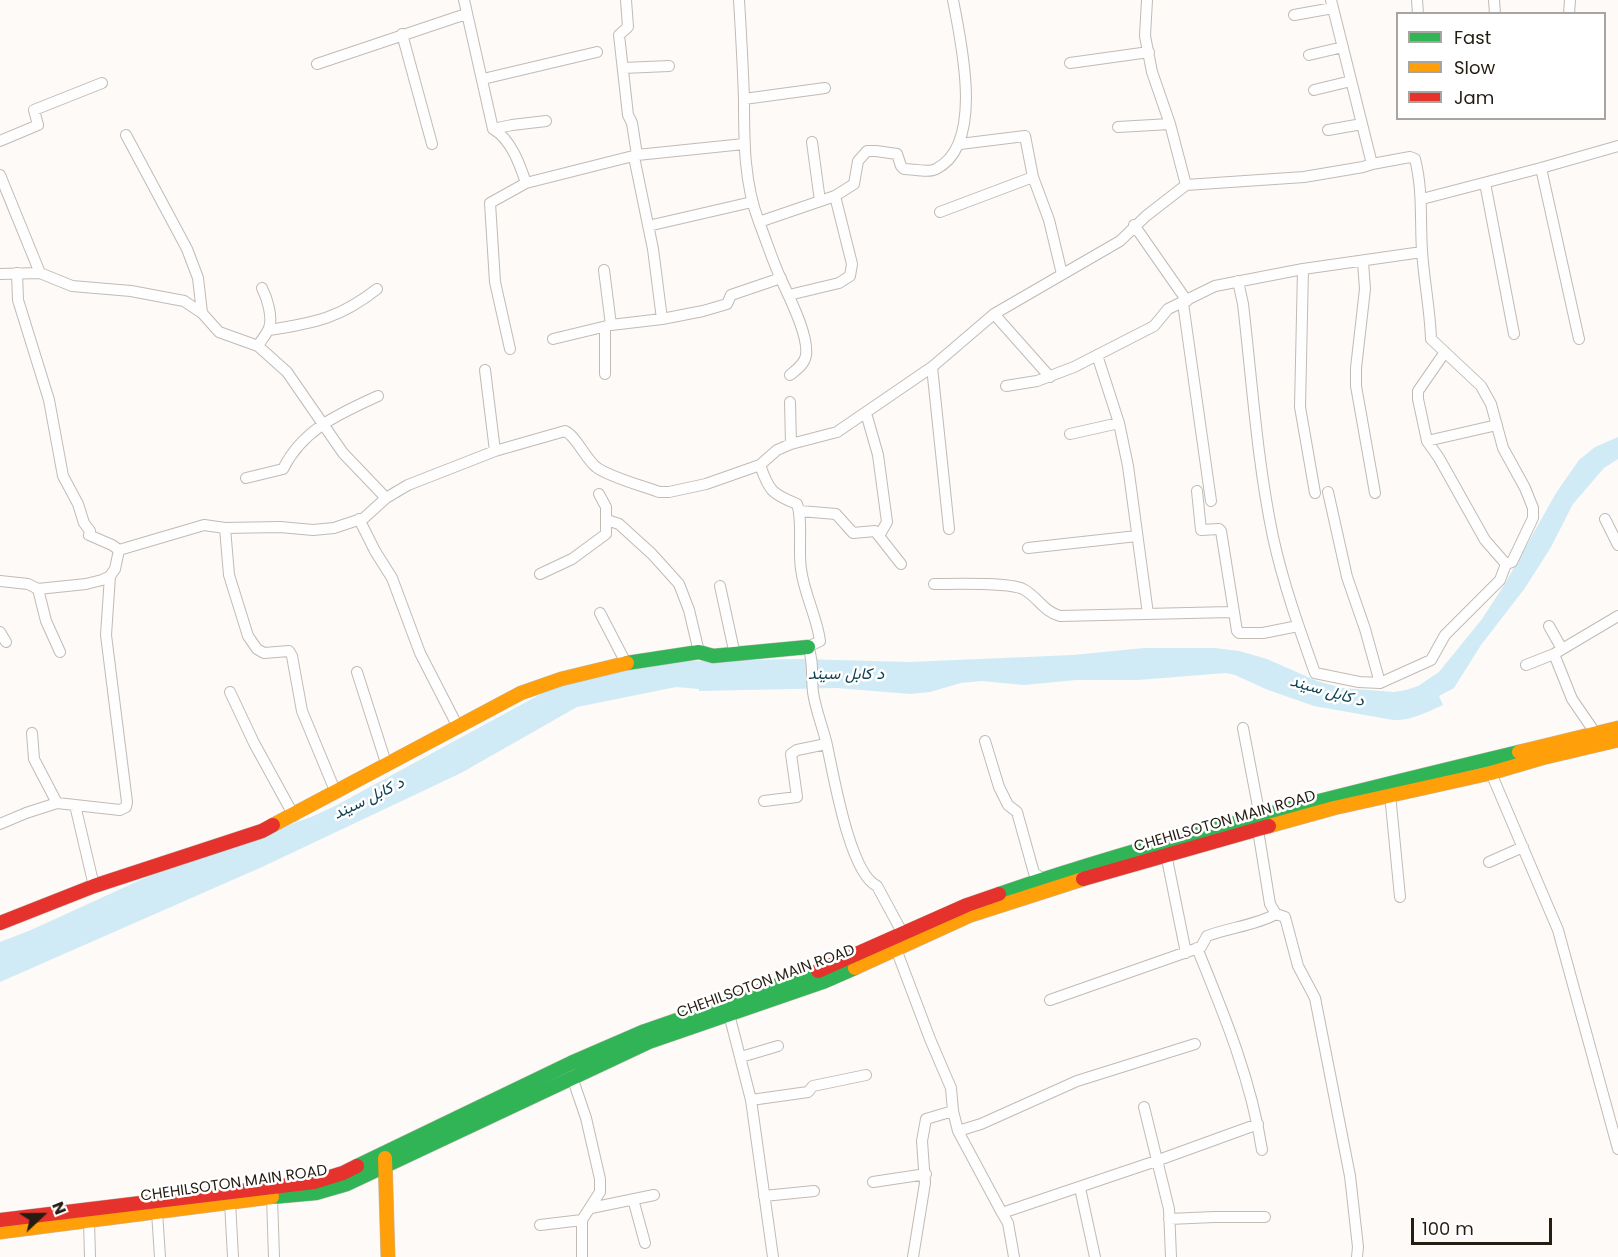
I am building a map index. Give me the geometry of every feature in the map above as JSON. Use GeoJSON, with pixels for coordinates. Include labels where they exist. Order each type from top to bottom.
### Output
{"type":"FeatureCollection","features":[{"type":"Feature","properties":{"kind":"main road"},"geometry":{"type":"LineString","coordinates":[[0,923],[94,886],[262,831],[294,816],[521,693],[561,679],[626,663],[699,652],[713,656],[810,651]]}},
{"type":"Feature","properties":{"kind":"main road","name":"CHEHILSOTON MAIN ROAD"},"geometry":{"type":"LineString","coordinates":[[0,1220],[314,1182],[385,1161],[649,1042],[823,982],[971,915],[1388,783],[1618,728]]}},
{"type":"Feature","properties":{"kind":"main road","name":"CHEHILSOTON MAIN ROAD"},"geometry":{"type":"LineString","coordinates":[[0,1232],[316,1193],[347,1184],[385,1161],[571,1063],[645,1031],[819,971],[967,905],[1043,879],[1259,824],[1491,773],[1618,740]]}},
{"type":"Feature","properties":{"kind":"main road"},"geometry":{"type":"LineString","coordinates":[[385,1161],[388,1257]]}},
{"type":"Feature","properties":{"kind":"street"},"geometry":{"type":"LineString","coordinates":[[464,0],[494,129],[501,133],[516,158],[526,183]]}},
{"type":"Feature","properties":{"kind":"street"},"geometry":{"type":"LineString","coordinates":[[626,0],[628,27],[619,35],[628,115],[632,123],[635,156],[655,257],[662,319]]}},
{"type":"Feature","properties":{"kind":"street"},"geometry":{"type":"LineString","coordinates":[[739,0],[744,144],[752,202],[789,295],[804,337],[806,350],[806,357],[800,367],[790,375]]}},
{"type":"Feature","properties":{"kind":"street"},"geometry":{"type":"LineString","coordinates":[[759,222],[835,196],[854,184],[858,161],[867,151],[897,154],[904,169],[935,170],[952,157],[960,144],[967,91],[953,0]]}},
{"type":"Feature","properties":{"kind":"street"},"geometry":{"type":"LineString","coordinates":[[1148,0],[1145,36],[1152,72],[1170,124],[1186,185]]}},
{"type":"Feature","properties":{"kind":"street"},"geometry":{"type":"LineString","coordinates":[[1294,15],[1332,4],[1372,164]]}},
{"type":"Feature","properties":{"kind":"street"},"geometry":{"type":"LineString","coordinates":[[317,63],[466,14]]}},
{"type":"Feature","properties":{"kind":"street"},"geometry":{"type":"LineString","coordinates":[[402,34],[432,144]]}},
{"type":"Feature","properties":{"kind":"street"},"geometry":{"type":"LineString","coordinates":[[1309,55],[1343,47]]}},
{"type":"Feature","properties":{"kind":"street"},"geometry":{"type":"LineString","coordinates":[[483,79],[597,52]]}},
{"type":"Feature","properties":{"kind":"street"},"geometry":{"type":"LineString","coordinates":[[1070,63],[1149,52]]}},
{"type":"Feature","properties":{"kind":"street"},"geometry":{"type":"LineString","coordinates":[[623,68],[669,66]]}},
{"type":"Feature","properties":{"kind":"street"},"geometry":{"type":"LineString","coordinates":[[1314,90],[1351,81]]}},
{"type":"Feature","properties":{"kind":"street"},"geometry":{"type":"LineString","coordinates":[[0,141],[38,125],[34,110],[102,83]]}},
{"type":"Feature","properties":{"kind":"street"},"geometry":{"type":"LineString","coordinates":[[744,99],[825,88]]}},
{"type":"Feature","properties":{"kind":"street"},"geometry":{"type":"LineString","coordinates":[[494,129],[512,124],[546,121]]}},
{"type":"Feature","properties":{"kind":"street"},"geometry":{"type":"LineString","coordinates":[[1118,128],[1170,124]]}},
{"type":"Feature","properties":{"kind":"street"},"geometry":{"type":"LineString","coordinates":[[1328,130],[1362,124]]}},
{"type":"Feature","properties":{"kind":"street"},"geometry":{"type":"LineString","coordinates":[[126,135],[187,249],[198,278],[202,313]]}},
{"type":"Feature","properties":{"kind":"street"},"geometry":{"type":"LineString","coordinates":[[960,144],[1025,136],[1033,177],[1048,220],[1062,274]]}},
{"type":"Feature","properties":{"kind":"street"},"geometry":{"type":"LineString","coordinates":[[812,142],[820,201]]}},
{"type":"Feature","properties":{"kind":"street"},"geometry":{"type":"LineString","coordinates":[[510,349],[495,282],[490,203],[526,183],[605,162],[635,156],[744,144]]}},
{"type":"Feature","properties":{"kind":"street"},"geometry":{"type":"LineString","coordinates":[[1422,199],[1618,146]]}},
{"type":"Feature","properties":{"kind":"street"},"geometry":{"type":"LineString","coordinates":[[119,550],[204,525],[225,528],[280,527],[313,530],[334,528],[359,519],[386,498],[408,485],[495,451],[561,432],[568,432],[585,457],[598,469],[659,492],[706,484],[760,465],[777,450],[791,444],[837,432],[932,367],[994,314],[1120,241],[1134,225],[1186,185],[1304,177],[1410,157],[1414,159],[1422,199],[1422,252],[1430,309],[1431,339],[1481,386],[1491,404],[1503,448],[1533,508],[1533,518],[1512,562],[1506,564]]}},
{"type":"Feature","properties":{"kind":"street"},"geometry":{"type":"LineString","coordinates":[[1541,168],[1579,339]]}},
{"type":"Feature","properties":{"kind":"street"},"geometry":{"type":"LineString","coordinates":[[0,175],[40,273]]}},
{"type":"Feature","properties":{"kind":"street"},"geometry":{"type":"LineString","coordinates":[[940,212],[1033,177]]}},
{"type":"Feature","properties":{"kind":"street"},"geometry":{"type":"LineString","coordinates":[[1485,183],[1514,334]]}},
{"type":"Feature","properties":{"kind":"street"},"geometry":{"type":"LineString","coordinates":[[789,295],[839,282],[850,276],[852,264],[835,196]]}},
{"type":"Feature","properties":{"kind":"street"},"geometry":{"type":"LineString","coordinates":[[648,226],[752,202]]}},
{"type":"Feature","properties":{"kind":"street"},"geometry":{"type":"LineString","coordinates":[[1134,225],[1185,302],[1211,501]]}},
{"type":"Feature","properties":{"kind":"street"},"geometry":{"type":"LineString","coordinates":[[1006,386],[1050,377],[1074,367],[1154,326],[1168,309],[1215,286],[1304,269],[1422,252]]}},
{"type":"Feature","properties":{"kind":"street"},"geometry":{"type":"LineString","coordinates":[[1363,262],[1365,289],[1356,386],[1375,493]]}},
{"type":"Feature","properties":{"kind":"street"},"geometry":{"type":"LineString","coordinates":[[1304,269],[1300,407],[1315,493]]}},
{"type":"Feature","properties":{"kind":"street"},"geometry":{"type":"LineString","coordinates":[[604,270],[608,326],[605,374]]}},
{"type":"Feature","properties":{"kind":"street"},"geometry":{"type":"LineString","coordinates":[[17,273],[18,300],[49,400],[63,476],[78,504],[84,523],[90,531],[89,535],[119,550]]}},
{"type":"Feature","properties":{"kind":"street"},"geometry":{"type":"LineString","coordinates":[[0,274],[40,273],[72,286],[131,291],[184,302],[202,313],[219,332],[258,346],[287,372],[343,453],[386,498]]}},
{"type":"Feature","properties":{"kind":"street"},"geometry":{"type":"LineString","coordinates":[[553,339],[608,326],[703,311],[727,304],[731,295],[781,278]]}},
{"type":"Feature","properties":{"kind":"street"},"geometry":{"type":"LineString","coordinates":[[1238,281],[1243,304],[1264,489],[1283,578],[1315,673],[1359,682],[1380,683],[1431,660],[1445,635],[1500,580],[1506,564]]}},
{"type":"Feature","properties":{"kind":"street"},"geometry":{"type":"LineString","coordinates":[[258,346],[269,330],[267,297],[262,288]]}},
{"type":"Feature","properties":{"kind":"street"},"geometry":{"type":"LineString","coordinates":[[269,330],[318,321],[340,313],[377,289]]}},
{"type":"Feature","properties":{"kind":"street"},"geometry":{"type":"LineString","coordinates":[[994,314],[1050,377]]}},
{"type":"Feature","properties":{"kind":"street"},"geometry":{"type":"LineString","coordinates":[[1445,352],[1418,391],[1427,441],[1485,540],[1506,564]]}},
{"type":"Feature","properties":{"kind":"street"},"geometry":{"type":"LineString","coordinates":[[1096,355],[1119,423],[1128,466],[1148,614]]}},
{"type":"Feature","properties":{"kind":"street"},"geometry":{"type":"LineString","coordinates":[[932,367],[949,529]]}},
{"type":"Feature","properties":{"kind":"street"},"geometry":{"type":"LineString","coordinates":[[485,370],[495,451]]}},
{"type":"Feature","properties":{"kind":"street"},"geometry":{"type":"LineString","coordinates":[[246,478],[283,469],[288,458],[303,440],[323,423],[378,396]]}},
{"type":"Feature","properties":{"kind":"street"},"geometry":{"type":"LineString","coordinates":[[790,402],[791,444]]}},
{"type":"Feature","properties":{"kind":"street"},"geometry":{"type":"LineString","coordinates":[[866,413],[878,455],[887,522],[879,536]]}},
{"type":"Feature","properties":{"kind":"street"},"geometry":{"type":"LineString","coordinates":[[1070,434],[1119,423]]}},
{"type":"Feature","properties":{"kind":"street"},"geometry":{"type":"LineString","coordinates":[[1427,441],[1497,426]]}},
{"type":"Feature","properties":{"kind":"street"},"geometry":{"type":"LineString","coordinates":[[760,465],[768,488],[777,496],[797,504],[800,511],[801,572],[819,629],[820,642],[810,651],[813,693],[841,815],[861,867],[871,883],[877,886],[903,934]]}},
{"type":"Feature","properties":{"kind":"street"},"geometry":{"type":"LineString","coordinates":[[1197,491],[1201,530],[1219,529],[1221,531],[1237,631],[1239,633],[1263,633],[1298,626]]}},
{"type":"Feature","properties":{"kind":"street"},"geometry":{"type":"LineString","coordinates":[[1328,492],[1347,576],[1380,683]]}},
{"type":"Feature","properties":{"kind":"street"},"geometry":{"type":"LineString","coordinates":[[540,574],[572,559],[606,534],[606,507],[599,494]]}},
{"type":"Feature","properties":{"kind":"street"},"geometry":{"type":"LineString","coordinates":[[800,511],[836,514],[853,533],[875,531],[901,564]]}},
{"type":"Feature","properties":{"kind":"street"},"geometry":{"type":"LineString","coordinates":[[359,519],[392,578],[420,653],[458,727]]}},
{"type":"Feature","properties":{"kind":"street"},"geometry":{"type":"LineString","coordinates":[[1605,519],[1618,545]]}},
{"type":"Feature","properties":{"kind":"street"},"geometry":{"type":"LineString","coordinates":[[607,520],[619,524],[652,554],[679,584],[689,610],[699,652]]}},
{"type":"Feature","properties":{"kind":"street"},"geometry":{"type":"LineString","coordinates":[[225,528],[229,575],[248,636],[257,649],[264,653],[289,651],[292,656],[303,711],[336,793]]}},
{"type":"Feature","properties":{"kind":"street"},"geometry":{"type":"LineString","coordinates":[[1028,548],[1137,536]]}},
{"type":"Feature","properties":{"kind":"street"},"geometry":{"type":"LineString","coordinates":[[0,824],[57,803],[120,810],[126,807],[106,634],[110,576],[115,569],[119,550]]}},
{"type":"Feature","properties":{"kind":"street"},"geometry":{"type":"LineString","coordinates":[[0,581],[28,584],[38,589],[86,584],[110,576]]}},
{"type":"Feature","properties":{"kind":"street"},"geometry":{"type":"LineString","coordinates":[[933,584],[999,585],[1023,589],[1051,614],[1060,616],[1231,612]]}},
{"type":"Feature","properties":{"kind":"street"},"geometry":{"type":"LineString","coordinates":[[720,586],[735,655]]}},
{"type":"Feature","properties":{"kind":"street"},"geometry":{"type":"LineString","coordinates":[[38,589],[46,621],[60,652]]}},
{"type":"Feature","properties":{"kind":"street"},"geometry":{"type":"LineString","coordinates":[[600,613],[626,663]]}},
{"type":"Feature","properties":{"kind":"street"},"geometry":{"type":"LineString","coordinates":[[1526,664],[1558,652],[1618,616]]}},
{"type":"Feature","properties":{"kind":"street"},"geometry":{"type":"LineString","coordinates":[[1549,626],[1572,699],[1596,734]]}},
{"type":"Feature","properties":{"kind":"street"},"geometry":{"type":"LineString","coordinates":[[357,672],[387,766]]}},
{"type":"Feature","properties":{"kind":"street"},"geometry":{"type":"LineString","coordinates":[[230,692],[254,743],[294,816]]}},
{"type":"Feature","properties":{"kind":"street"},"geometry":{"type":"LineString","coordinates":[[1243,728],[1270,904],[1276,914],[1285,917],[1298,966],[1315,998],[1350,1176],[1358,1247],[1357,1257]]}},
{"type":"Feature","properties":{"kind":"street"},"geometry":{"type":"LineString","coordinates":[[32,733],[34,759],[57,803]]}},
{"type":"Feature","properties":{"kind":"street"},"geometry":{"type":"LineString","coordinates":[[985,741],[999,787],[1008,805],[1017,812],[1034,873],[1043,879]]}},
{"type":"Feature","properties":{"kind":"street"},"geometry":{"type":"LineString","coordinates":[[764,801],[797,796],[791,754],[797,750],[826,744]]}},
{"type":"Feature","properties":{"kind":"street"},"geometry":{"type":"LineString","coordinates":[[1491,773],[1558,930],[1618,1149]]}},
{"type":"Feature","properties":{"kind":"street"},"geometry":{"type":"LineString","coordinates":[[1390,794],[1400,897]]}},
{"type":"Feature","properties":{"kind":"street"},"geometry":{"type":"LineString","coordinates":[[75,805],[94,886]]}},
{"type":"Feature","properties":{"kind":"street"},"geometry":{"type":"LineString","coordinates":[[1489,862],[1523,847]]}},
{"type":"Feature","properties":{"kind":"street"},"geometry":{"type":"LineString","coordinates":[[1166,854],[1186,953]]}},
{"type":"Feature","properties":{"kind":"street"},"geometry":{"type":"LineString","coordinates":[[1050,1000],[1186,953],[1201,947],[1207,936],[1266,920],[1276,914]]}},
{"type":"Feature","properties":{"kind":"street"},"geometry":{"type":"LineString","coordinates":[[1197,948],[1231,1032],[1250,1089],[1262,1150]]}},
{"type":"Feature","properties":{"kind":"street"},"geometry":{"type":"LineString","coordinates":[[896,949],[951,1088],[953,1112],[958,1131],[1008,1223],[1014,1257]]}},
{"type":"Feature","properties":{"kind":"street"},"geometry":{"type":"LineString","coordinates":[[729,1014],[751,1100],[773,1257]]}},
{"type":"Feature","properties":{"kind":"street"},"geometry":{"type":"LineString","coordinates":[[958,1131],[981,1124],[1077,1081],[1195,1044]]}},
{"type":"Feature","properties":{"kind":"street"},"geometry":{"type":"LineString","coordinates":[[741,1057],[778,1046]]}},
{"type":"Feature","properties":{"kind":"street"},"geometry":{"type":"LineString","coordinates":[[751,1100],[808,1092],[813,1086],[866,1075]]}},
{"type":"Feature","properties":{"kind":"street"},"geometry":{"type":"LineString","coordinates":[[572,1077],[586,1118],[600,1179],[600,1192],[582,1220],[582,1257]]}},
{"type":"Feature","properties":{"kind":"street"},"geometry":{"type":"LineString","coordinates":[[1144,1107],[1169,1209],[1171,1257]]}},
{"type":"Feature","properties":{"kind":"street"},"geometry":{"type":"LineString","coordinates":[[913,1257],[926,1174],[922,1141],[926,1119],[953,1112]]}},
{"type":"Feature","properties":{"kind":"street"},"geometry":{"type":"LineString","coordinates":[[1002,1213],[1080,1188],[1258,1124]]}},
{"type":"Feature","properties":{"kind":"street"},"geometry":{"type":"LineString","coordinates":[[873,1182],[926,1174]]}},
{"type":"Feature","properties":{"kind":"street"},"geometry":{"type":"LineString","coordinates":[[1080,1188],[1095,1257]]}},
{"type":"Feature","properties":{"kind":"street"},"geometry":{"type":"LineString","coordinates":[[764,1196],[814,1191]]}},
{"type":"Feature","properties":{"kind":"street"},"geometry":{"type":"LineString","coordinates":[[591,1208],[654,1195]]}},
{"type":"Feature","properties":{"kind":"street"},"geometry":{"type":"LineString","coordinates":[[272,1197],[274,1257]]}},
{"type":"Feature","properties":{"kind":"street"},"geometry":{"type":"LineString","coordinates":[[633,1199],[645,1243]]}},
{"type":"Feature","properties":{"kind":"street"},"geometry":{"type":"LineString","coordinates":[[230,1202],[233,1257]]}},
{"type":"Feature","properties":{"kind":"street"},"geometry":{"type":"LineString","coordinates":[[157,1212],[160,1257]]}},
{"type":"Feature","properties":{"kind":"street"},"geometry":{"type":"LineString","coordinates":[[1169,1220],[1214,1216],[1265,1217]]}},
{"type":"Feature","properties":{"kind":"street"},"geometry":{"type":"LineString","coordinates":[[89,1220],[90,1257]]}},
{"type":"Feature","properties":{"kind":"street"},"geometry":{"type":"LineString","coordinates":[[540,1225],[582,1220]]}},
{"type":"Feature","properties":{"kind":"water","name":"د کابل سيند"},"geometry":{"type":"Polygon","coordinates":[[[1618,437],[1618,459],[1604,468],[1573,504],[1551,547],[1525,588],[1481,645],[1454,688],[1439,696],[1443,705],[1419,716],[1393,720],[1314,706],[1226,673],[1138,680],[1076,680],[1024,685],[981,681],[910,694],[837,688],[699,691],[699,689],[676,687],[577,707],[461,773],[262,867],[0,982],[0,942],[160,871],[311,817],[550,689],[601,674],[680,661],[802,659],[909,662],[1073,655],[1144,648],[1215,648],[1239,651],[1267,659],[1317,681],[1343,688],[1394,692],[1418,686],[1439,672],[1482,619],[1506,582],[1556,493],[1579,460],[1595,447],[1618,437]]]}},
{"type":"Feature","properties":{"kind":"traffic: fast"},"geometry":{"type":"LineString","coordinates":[[627,663],[699,652],[713,656],[808,647]]}},
{"type":"Feature","properties":{"kind":"traffic: fast"},"geometry":{"type":"LineString","coordinates":[[999,894],[1192,835],[1322,800],[1519,752]]}},
{"type":"Feature","properties":{"kind":"traffic: fast"},"geometry":{"type":"LineString","coordinates":[[272,1197],[316,1193],[347,1184],[649,1042],[823,982],[855,968]]}},
{"type":"Feature","properties":{"kind":"traffic: fast"},"geometry":{"type":"LineString","coordinates":[[357,1166],[571,1063],[645,1031],[818,971]]}},
{"type":"Feature","properties":{"kind":"traffic: slow"},"geometry":{"type":"LineString","coordinates":[[273,825],[521,693],[561,679],[627,663]]}},
{"type":"Feature","properties":{"kind":"traffic: slow"},"geometry":{"type":"LineString","coordinates":[[1519,752],[1618,728]]}},
{"type":"Feature","properties":{"kind":"traffic: slow"},"geometry":{"type":"LineString","coordinates":[[1269,826],[1334,808],[1491,773],[1618,740]]}},
{"type":"Feature","properties":{"kind":"traffic: slow"},"geometry":{"type":"LineString","coordinates":[[855,968],[971,915],[1083,879]]}},
{"type":"Feature","properties":{"kind":"traffic: slow"},"geometry":{"type":"LineString","coordinates":[[385,1158],[388,1257]]}},
{"type":"Feature","properties":{"kind":"traffic: slow"},"geometry":{"type":"LineString","coordinates":[[0,1232],[272,1197]]}},
{"type":"Feature","properties":{"kind":"traffic: jam"},"geometry":{"type":"LineString","coordinates":[[0,923],[94,886],[262,831],[273,825]]}},
{"type":"Feature","properties":{"kind":"traffic: jam"},"geometry":{"type":"LineString","coordinates":[[1083,879],[1269,826]]}},
{"type":"Feature","properties":{"kind":"traffic: jam"},"geometry":{"type":"LineString","coordinates":[[818,971],[967,905],[999,894]]}},
{"type":"Feature","properties":{"kind":"traffic: jam"},"geometry":{"type":"LineString","coordinates":[[0,1220],[314,1182],[357,1166]]}}]}
